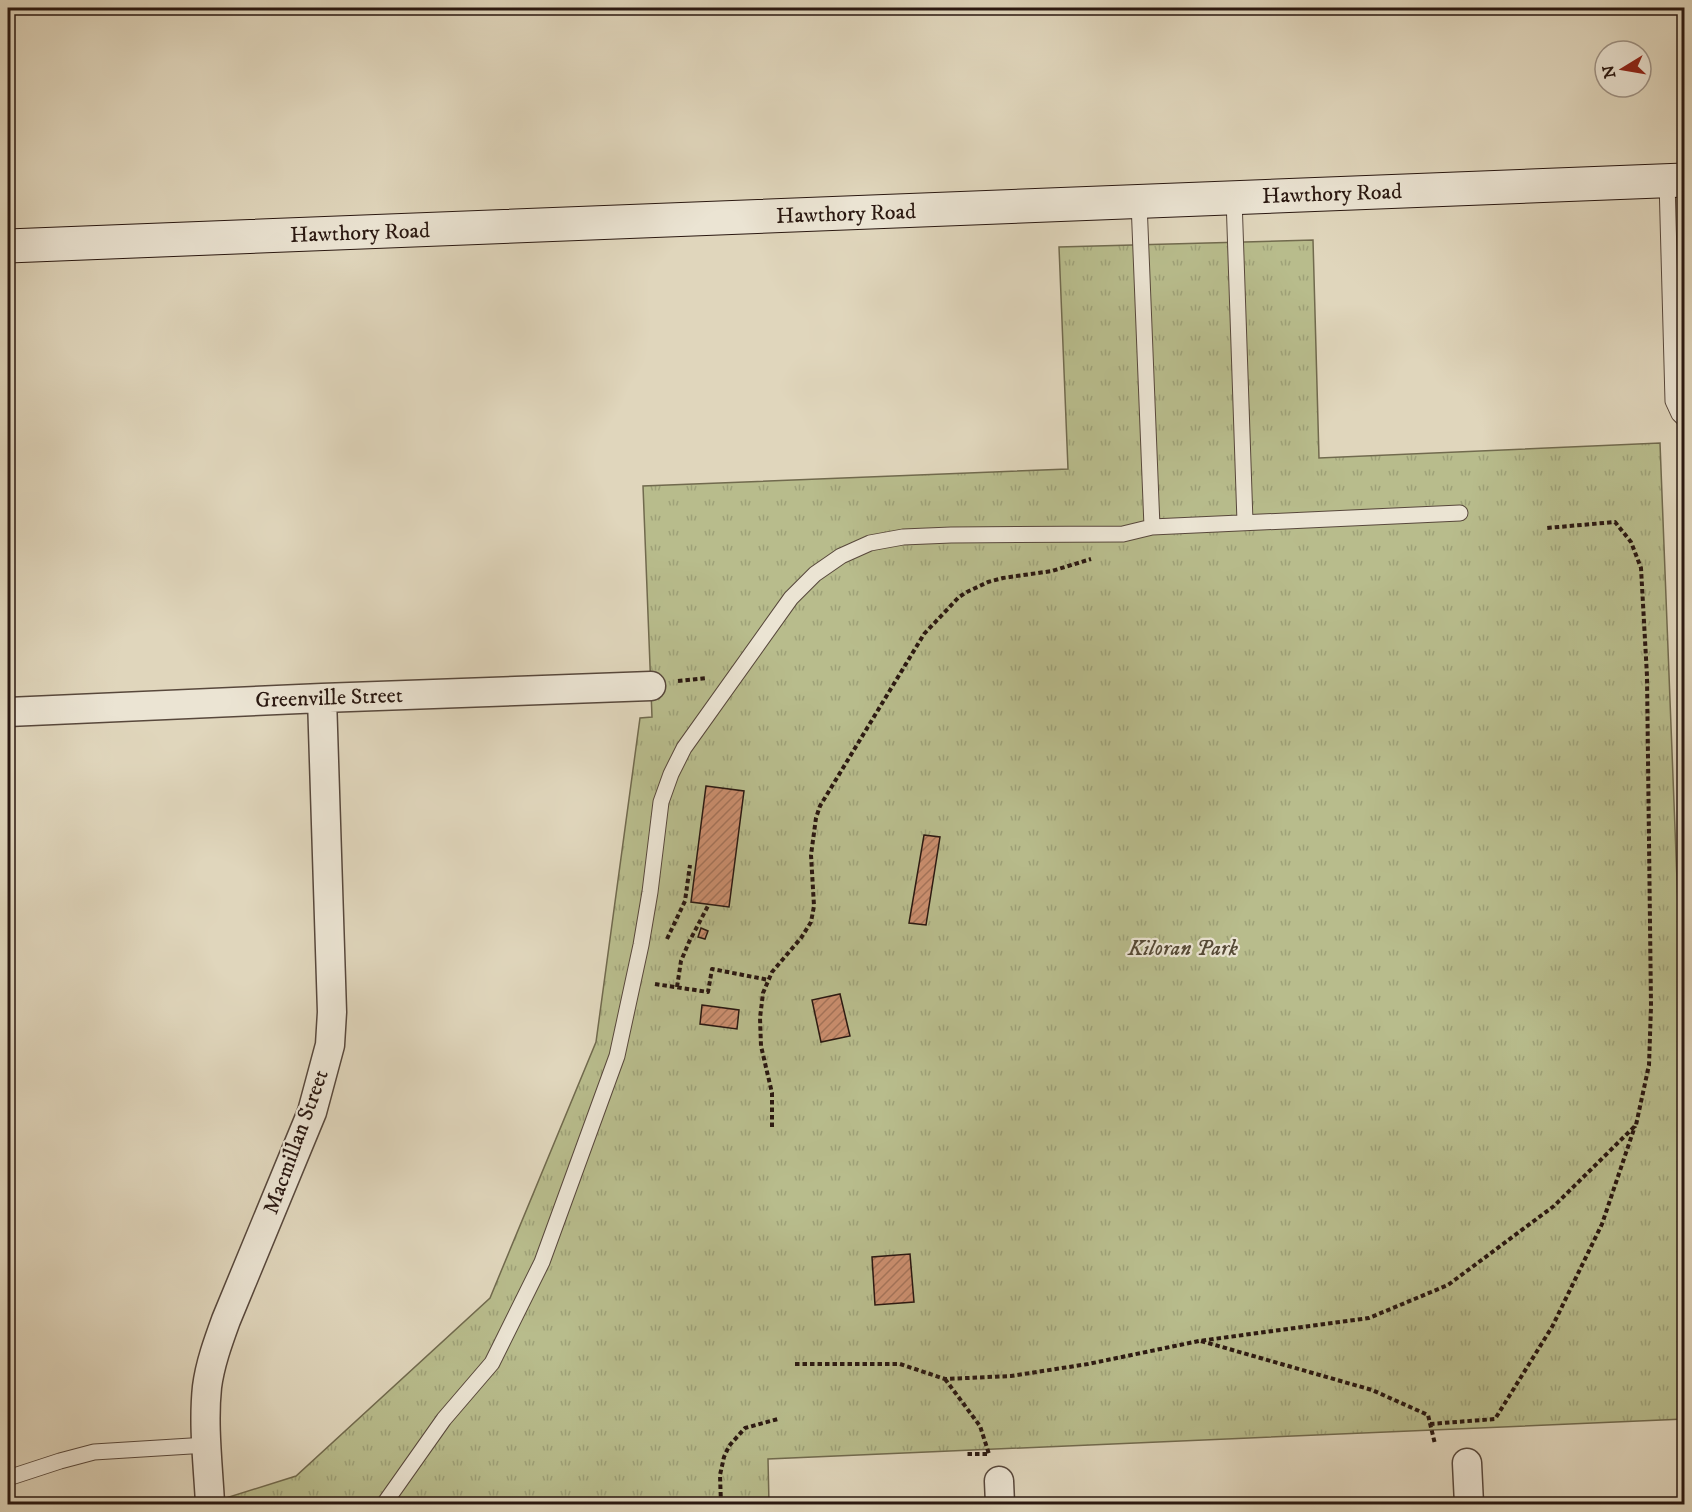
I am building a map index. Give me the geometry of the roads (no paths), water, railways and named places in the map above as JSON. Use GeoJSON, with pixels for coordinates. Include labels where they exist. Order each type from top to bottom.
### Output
{"type":"FeatureCollection","features":[{"type":"Feature","properties":{"kind":"main road","name":"Hawthory Road"},"geometry":{"type":"LineString","coordinates":[[8,246],[1676,180]]}},
{"type":"Feature","properties":{"kind":"street","name":"Greenville Street"},"geometry":{"type":"LineString","coordinates":[[8,712],[651,686]]}},
{"type":"Feature","properties":{"kind":"street","name":"Macmillan Street"},"geometry":{"type":"LineString","coordinates":[[210,1503],[206,1409],[214,1351],[312,1112],[330,1045],[332,1012],[322,698]]}},
{"type":"Feature","properties":{"kind":"street"},"geometry":{"type":"LineString","coordinates":[[1467,1463],[1469,1504]]}},
{"type":"Feature","properties":{"kind":"lane"},"geometry":{"type":"LineString","coordinates":[[1676,180],[1673,401],[1684,419]]}},
{"type":"Feature","properties":{"kind":"lane"},"geometry":{"type":"LineString","coordinates":[[1233,198],[1245,522]]}},
{"type":"Feature","properties":{"kind":"lane"},"geometry":{"type":"LineString","coordinates":[[1139,202],[1152,527]]}},
{"type":"Feature","properties":{"kind":"lane"},"geometry":{"type":"LineString","coordinates":[[384,1504],[444,1419],[492,1363],[542,1262],[617,1056],[641,945],[661,802],[671,774],[684,748],[735,675],[791,598],[815,574],[841,556],[870,543],[903,537],[1123,534],[1152,527],[1460,513]]}},
{"type":"Feature","properties":{"kind":"lane"},"geometry":{"type":"LineString","coordinates":[[8,1478],[94,1452],[207,1445]]}},
{"type":"Feature","properties":{"kind":"park label","name":"Kiloran Park"},"geometry":{"type":"Point","coordinates":[1183,948]}}]}
